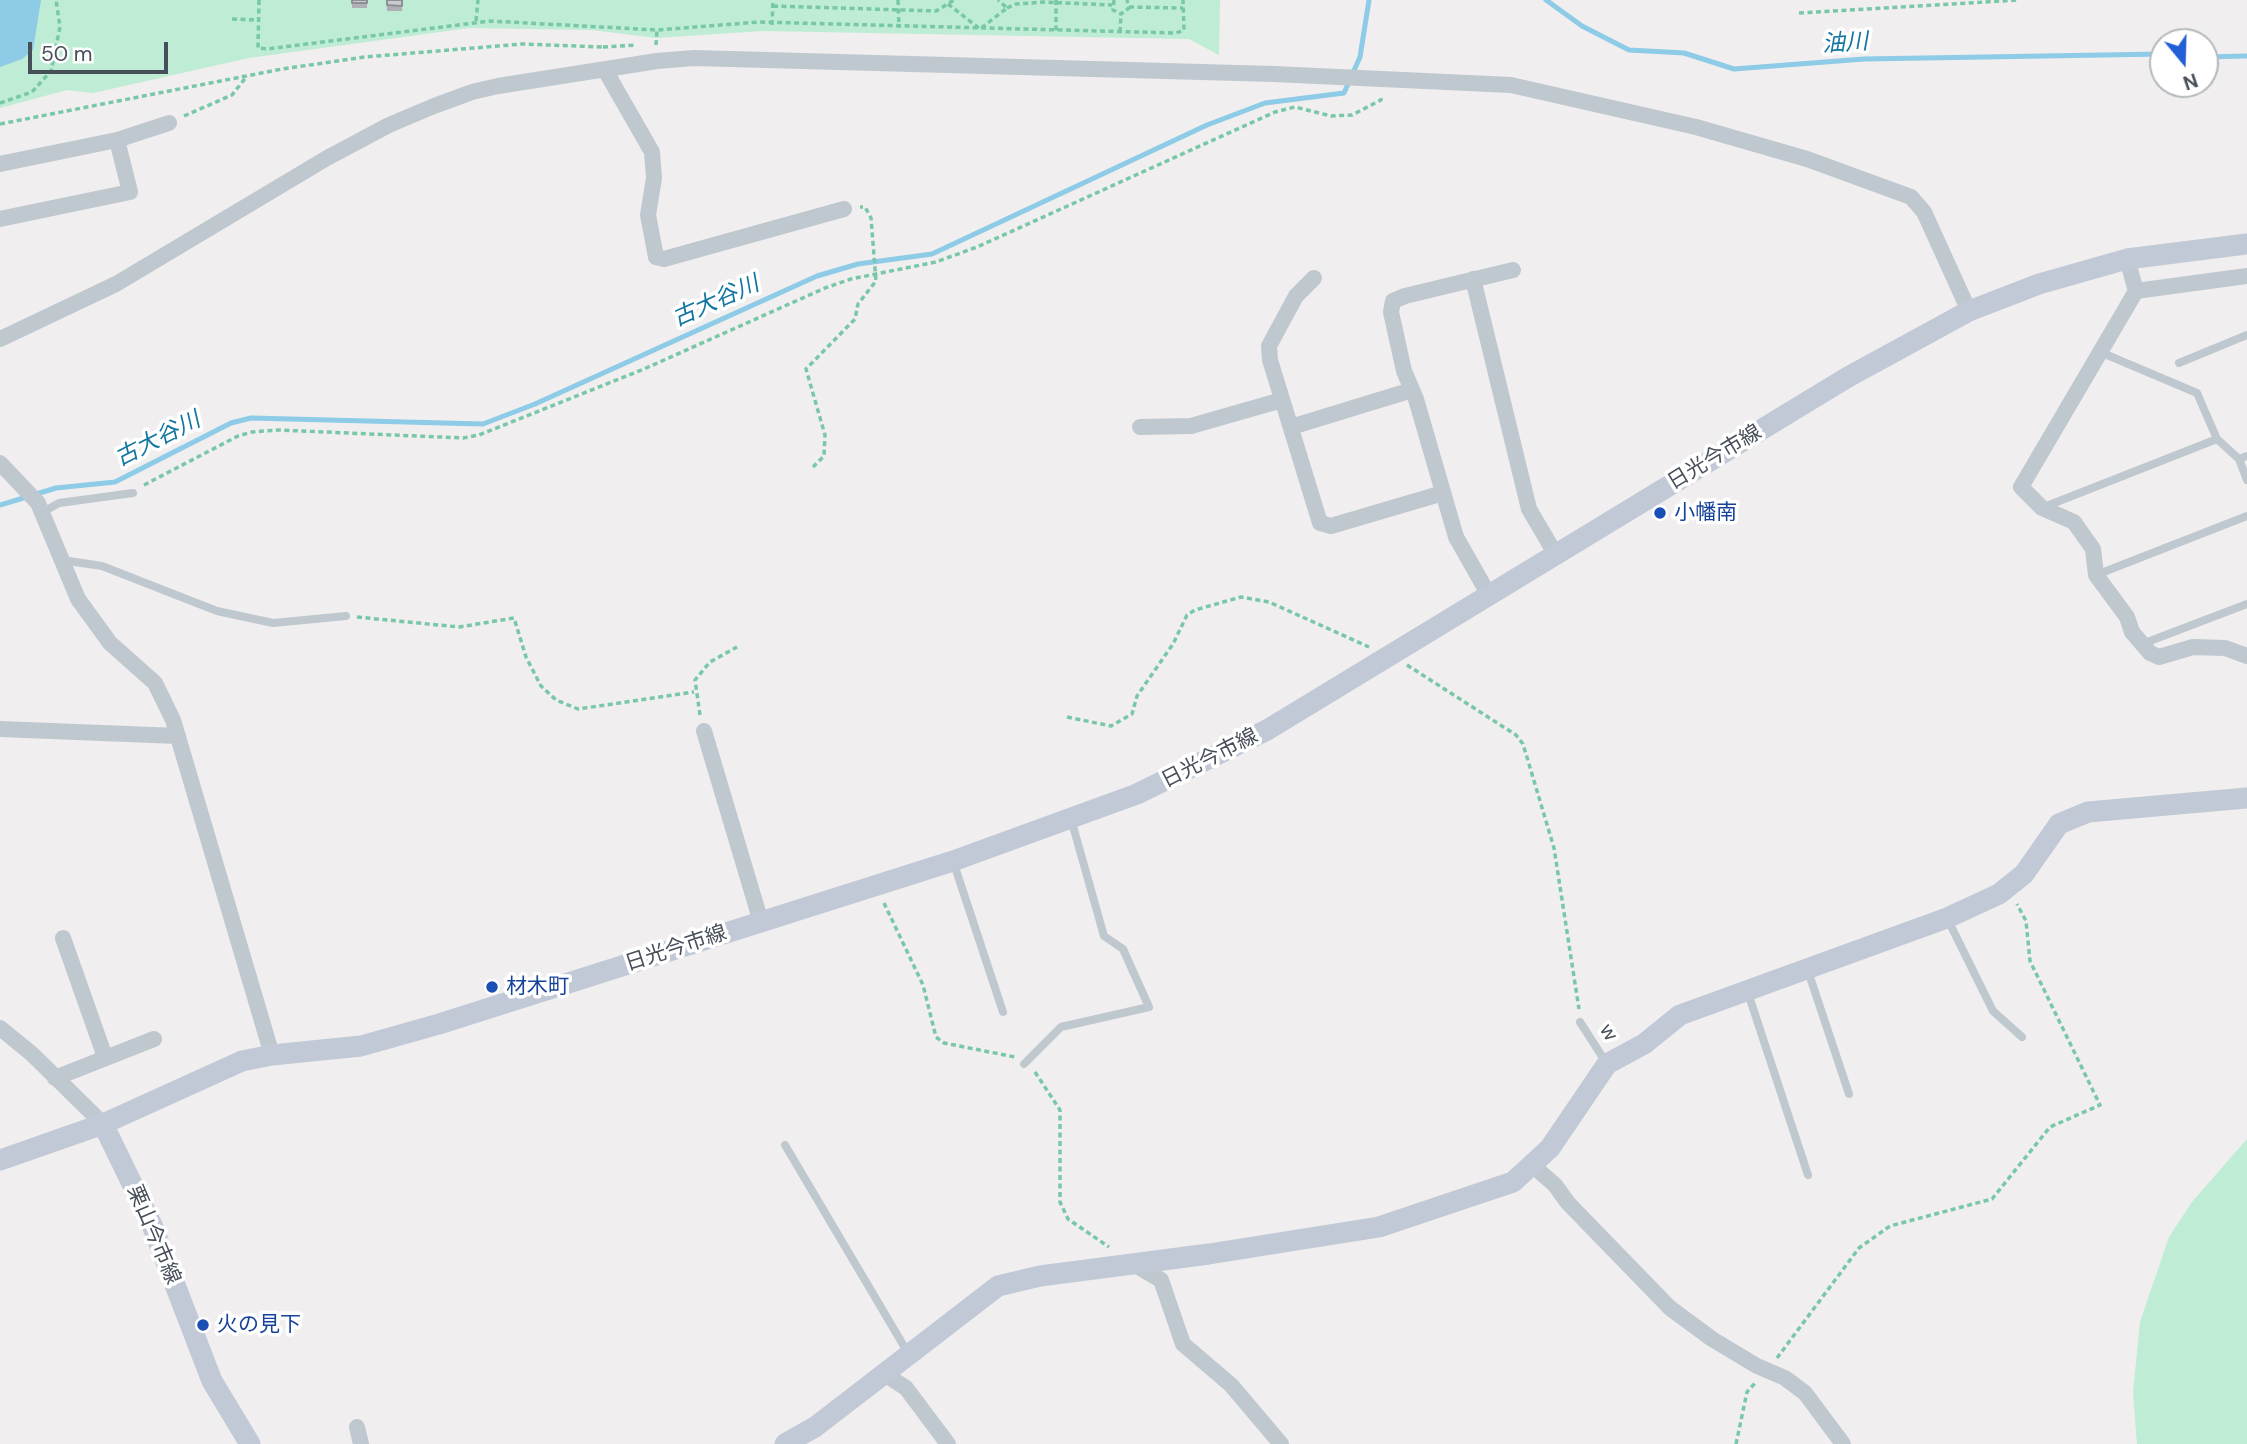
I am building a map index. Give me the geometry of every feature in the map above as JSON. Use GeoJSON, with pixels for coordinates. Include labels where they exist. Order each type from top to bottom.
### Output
{"type":"FeatureCollection","features":[{"type":"Feature","properties":{"kind":"main road","name":"日光今市線"},"geometry":{"type":"LineString","coordinates":[[103,1124],[216,1071],[272,1055],[303,1054],[374,1042],[876,886],[1138,794],[1268,730],[1859,371],[1969,311],[2039,284],[2127,259],[2247,244]]}},
{"type":"Feature","properties":{"kind":"main road"},"geometry":{"type":"LineString","coordinates":[[785,1444],[815,1427],[998,1286],[1040,1276],[1378,1227],[1513,1182],[1550,1149],[1607,1064],[1644,1044],[1680,1015],[1947,918],[1999,894],[2024,874],[2059,824],[2088,812],[2247,798]]}},
{"type":"Feature","properties":{"kind":"main road"},"geometry":{"type":"LineString","coordinates":[[0,1160],[103,1124]]}},
{"type":"Feature","properties":{"kind":"main road","name":"栗山今市線"},"geometry":{"type":"LineString","coordinates":[[103,1124],[152,1225],[212,1381],[250,1444]]}},
{"type":"Feature","properties":{"kind":"street"},"geometry":{"type":"LineString","coordinates":[[0,339],[116,284],[389,125],[472,92],[694,58],[1334,76],[1511,85],[1696,127],[1807,159],[1911,197],[1924,212],[1969,311]]}},
{"type":"Feature","properties":{"kind":"street"},"geometry":{"type":"LineString","coordinates":[[606,70],[652,152],[654,178],[648,215],[656,257],[664,260],[844,209]]}},
{"type":"Feature","properties":{"kind":"street"},"geometry":{"type":"LineString","coordinates":[[0,164],[117,140],[169,123]]}},
{"type":"Feature","properties":{"kind":"street"},"geometry":{"type":"LineString","coordinates":[[0,219],[130,192],[117,140]]}},
{"type":"Feature","properties":{"kind":"street"},"geometry":{"type":"LineString","coordinates":[[2127,259],[2136,291],[2021,487],[2042,508],[2074,522],[2093,548],[2096,575],[2127,617],[2132,632],[2141,644],[2159,657],[2193,647],[2225,648],[2247,656]]}},
{"type":"Feature","properties":{"kind":"street"},"geometry":{"type":"LineString","coordinates":[[1490,597],[1456,537],[1391,312],[1393,301],[1513,270]]}},
{"type":"Feature","properties":{"kind":"street"},"geometry":{"type":"LineString","coordinates":[[2136,291],[2247,276]]}},
{"type":"Feature","properties":{"kind":"street"},"geometry":{"type":"LineString","coordinates":[[1314,278],[1296,296],[1269,345],[1282,400],[1320,523],[1331,526],[1443,493]]}},
{"type":"Feature","properties":{"kind":"street"},"geometry":{"type":"LineString","coordinates":[[1473,279],[1529,509],[1556,555]]}},
{"type":"Feature","properties":{"kind":"street"},"geometry":{"type":"LineString","coordinates":[[1291,427],[1412,390]]}},
{"type":"Feature","properties":{"kind":"street"},"geometry":{"type":"LineString","coordinates":[[1140,427],[1191,426],[1282,400]]}},
{"type":"Feature","properties":{"kind":"street"},"geometry":{"type":"LineString","coordinates":[[0,463],[26,487],[41,508],[78,599],[110,643],[155,683],[178,736],[272,1055]]}},
{"type":"Feature","properties":{"kind":"street"},"geometry":{"type":"LineString","coordinates":[[0,729],[178,736]]}},
{"type":"Feature","properties":{"kind":"street"},"geometry":{"type":"LineString","coordinates":[[704,731],[761,922]]}},
{"type":"Feature","properties":{"kind":"street"},"geometry":{"type":"LineString","coordinates":[[63,938],[105,1057]]}},
{"type":"Feature","properties":{"kind":"street"},"geometry":{"type":"LineString","coordinates":[[0,1028],[103,1124]]}},
{"type":"Feature","properties":{"kind":"street"},"geometry":{"type":"LineString","coordinates":[[55,1078],[154,1039]]}},
{"type":"Feature","properties":{"kind":"street"},"geometry":{"type":"LineString","coordinates":[[1532,1166],[1555,1185],[1568,1203],[1670,1308],[1712,1339],[1785,1378],[1805,1393],[1843,1444]]}},
{"type":"Feature","properties":{"kind":"street"},"geometry":{"type":"LineString","coordinates":[[1132,1263],[1161,1280],[1183,1344],[1231,1385],[1281,1444]]}},
{"type":"Feature","properties":{"kind":"street"},"geometry":{"type":"LineString","coordinates":[[883,1373],[906,1388],[948,1444]]}},
{"type":"Feature","properties":{"kind":"street"},"geometry":{"type":"LineString","coordinates":[[357,1427],[361,1444]]}},
{"type":"Feature","properties":{"kind":"lane"},"geometry":{"type":"LineString","coordinates":[[2179,363],[2247,335]]}},
{"type":"Feature","properties":{"kind":"lane"},"geometry":{"type":"LineString","coordinates":[[2100,352],[2197,393],[2217,439],[2243,457],[2247,480]]}},
{"type":"Feature","properties":{"kind":"lane"},"geometry":{"type":"LineString","coordinates":[[2042,508],[2217,439]]}},
{"type":"Feature","properties":{"kind":"lane"},"geometry":{"type":"LineString","coordinates":[[41,508],[84,498],[134,493]]}},
{"type":"Feature","properties":{"kind":"lane"},"geometry":{"type":"LineString","coordinates":[[2096,575],[2247,516]]}},
{"type":"Feature","properties":{"kind":"lane"},"geometry":{"type":"LineString","coordinates":[[60,559],[102,566],[217,611],[274,623],[346,616]]}},
{"type":"Feature","properties":{"kind":"lane"},"geometry":{"type":"LineString","coordinates":[[2141,644],[2247,604]]}},
{"type":"Feature","properties":{"kind":"lane"},"geometry":{"type":"LineString","coordinates":[[1024,1064],[1061,1027],[1149,1007],[1123,949],[1104,936],[1071,819]]}},
{"type":"Feature","properties":{"kind":"lane"},"geometry":{"type":"LineString","coordinates":[[953,861],[1003,1012]]}},
{"type":"Feature","properties":{"kind":"lane"},"geometry":{"type":"LineString","coordinates":[[1947,918],[1993,1011],[2022,1037]]}},
{"type":"Feature","properties":{"kind":"lane"},"geometry":{"type":"LineString","coordinates":[[1807,969],[1849,1094]]}},
{"type":"Feature","properties":{"kind":"lane"},"geometry":{"type":"LineString","coordinates":[[1747,990],[1808,1175]]}},
{"type":"Feature","properties":{"kind":"lane","name":"w"},"geometry":{"type":"LineString","coordinates":[[1580,1022],[1607,1064]]}},
{"type":"Feature","properties":{"kind":"lane"},"geometry":{"type":"LineString","coordinates":[[785,1145],[908,1353]]}},
{"type":"Feature","properties":{"kind":"path"},"geometry":{"type":"LineString","coordinates":[[0,103],[32,92],[51,71],[60,27],[56,0]]}},
{"type":"Feature","properties":{"kind":"path"},"geometry":{"type":"LineString","coordinates":[[259,0],[258,48],[476,22],[575,23],[657,30],[759,23],[1176,33],[1184,30],[1183,0]]}},
{"type":"Feature","properties":{"kind":"path"},"geometry":{"type":"LineString","coordinates":[[476,22],[478,0]]}},
{"type":"Feature","properties":{"kind":"path"},"geometry":{"type":"LineString","coordinates":[[772,25],[773,0]]}},
{"type":"Feature","properties":{"kind":"path"},"geometry":{"type":"LineString","coordinates":[[898,0],[899,28]]}},
{"type":"Feature","properties":{"kind":"path"},"geometry":{"type":"LineString","coordinates":[[773,6],[936,11],[954,0]]}},
{"type":"Feature","properties":{"kind":"path"},"geometry":{"type":"LineString","coordinates":[[998,0],[1007,8]]}},
{"type":"Feature","properties":{"kind":"path"},"geometry":{"type":"LineString","coordinates":[[1127,0],[1129,6]]}},
{"type":"Feature","properties":{"kind":"path"},"geometry":{"type":"LineString","coordinates":[[1799,13],[2018,0]]}},
{"type":"Feature","properties":{"kind":"path"},"geometry":{"type":"LineString","coordinates":[[1056,2],[1056,31]]}},
{"type":"Feature","properties":{"kind":"path"},"geometry":{"type":"LineString","coordinates":[[980,29],[1016,4],[1113,2],[1115,12],[1121,14]]}},
{"type":"Feature","properties":{"kind":"path"},"geometry":{"type":"LineString","coordinates":[[948,4],[980,29]]}},
{"type":"Feature","properties":{"kind":"path"},"geometry":{"type":"LineString","coordinates":[[1120,32],[1121,14],[1129,6],[1184,8]]}},
{"type":"Feature","properties":{"kind":"path"},"geometry":{"type":"LineString","coordinates":[[232,19],[258,20]]}},
{"type":"Feature","properties":{"kind":"path"},"geometry":{"type":"LineString","coordinates":[[656,44],[657,30]]}},
{"type":"Feature","properties":{"kind":"path"},"geometry":{"type":"LineString","coordinates":[[0,124],[247,76],[414,51],[522,44],[603,47],[606,70]]}},
{"type":"Feature","properties":{"kind":"path"},"geometry":{"type":"LineString","coordinates":[[169,123],[232,95],[247,76]]}},
{"type":"Feature","properties":{"kind":"path"},"geometry":{"type":"LineString","coordinates":[[134,493],[238,436],[252,432],[278,430],[463,438],[479,435],[644,369],[851,279],[936,262],[977,247],[1275,112],[1295,107],[1331,116],[1352,115],[1381,100],[1385,78]]}},
{"type":"Feature","properties":{"kind":"path"},"geometry":{"type":"LineString","coordinates":[[813,467],[824,456],[825,435],[806,369],[855,318],[859,304],[876,281],[877,273],[871,218],[864,207],[844,209]]}},
{"type":"Feature","properties":{"kind":"path"},"geometry":{"type":"LineString","coordinates":[[1067,717],[1111,726],[1132,714],[1137,696],[1173,645],[1187,615],[1195,610],[1241,597],[1257,598],[1329,627]]}},
{"type":"Feature","properties":{"kind":"path"},"geometry":{"type":"LineString","coordinates":[[346,616],[458,627],[514,618],[526,656],[541,686],[556,700],[578,709],[694,692]]}},
{"type":"Feature","properties":{"kind":"path"},"geometry":{"type":"LineString","coordinates":[[704,731],[694,692],[695,680],[710,662],[737,647]]}},
{"type":"Feature","properties":{"kind":"path"},"geometry":{"type":"LineString","coordinates":[[1443,687],[1516,735],[1523,744],[1554,848],[1580,1022]]}},
{"type":"Feature","properties":{"kind":"path"},"geometry":{"type":"LineString","coordinates":[[876,886],[923,985],[936,1037],[944,1043],[1016,1058],[1039,1076],[1060,1110],[1060,1202],[1068,1219],[1132,1263]]}},
{"type":"Feature","properties":{"kind":"path"},"geometry":{"type":"LineString","coordinates":[[1736,1444],[1746,1392],[1768,1370],[1859,1248],[1890,1226],[1992,1199],[2050,1127],[2100,1105],[2030,961],[2026,921],[2009,886]]}},
{"type":"Feature","properties":{"kind":"green space"},"geometry":{"type":"Polygon","coordinates":[[[0,0],[1220,0],[1219,55],[1189,39],[763,31],[656,38],[592,30],[469,28],[249,58],[93,93],[67,90],[0,108],[0,0]]]}},
{"type":"Feature","properties":{"kind":"green space"},"geometry":{"type":"Polygon","coordinates":[[[2247,1139],[2247,1444],[2137,1444],[2133,1393],[2140,1322],[2169,1237],[2192,1202],[2247,1139]]]}},
{"type":"Feature","properties":{"kind":"water"},"geometry":{"type":"Polygon","coordinates":[[[0,0],[41,0],[33,50],[22,59],[0,67],[0,0]]]}},
{"type":"Feature","properties":{"kind":"building"},"geometry":{"type":"Polygon","coordinates":[[[352,0],[367,0],[367,3],[352,3],[352,0]]]}},
{"type":"Feature","properties":{"kind":"building"},"geometry":{"type":"Polygon","coordinates":[[[387,0],[402,0],[402,6],[387,5],[387,0]]]}},
{"type":"Feature","properties":{"kind":"waterway","name":"古大谷川"},"geometry":{"type":"LineString","coordinates":[[0,505],[56,488],[115,482],[231,423],[251,418],[483,424],[535,404],[817,276],[858,264],[932,254],[1207,125],[1265,103],[1344,93],[1360,57],[1369,0]]}},
{"type":"Feature","properties":{"kind":"waterway","name":"油川"},"geometry":{"type":"LineString","coordinates":[[1546,0],[1582,26],[1629,50],[1684,53],[1734,69],[1864,59],[2149,54]]}},
{"type":"Feature","properties":{"kind":"waterway","name":"油川"},"geometry":{"type":"LineString","coordinates":[[2219,57],[2247,56]]}},
{"type":"Feature","properties":{"kind":"place","name":"小幡南"},"geometry":{"type":"Point","coordinates":[1660,513]}},
{"type":"Feature","properties":{"kind":"place","name":"材木町"},"geometry":{"type":"Point","coordinates":[492,987]}},
{"type":"Feature","properties":{"kind":"place","name":"火の見下"},"geometry":{"type":"Point","coordinates":[203,1325]}}]}
